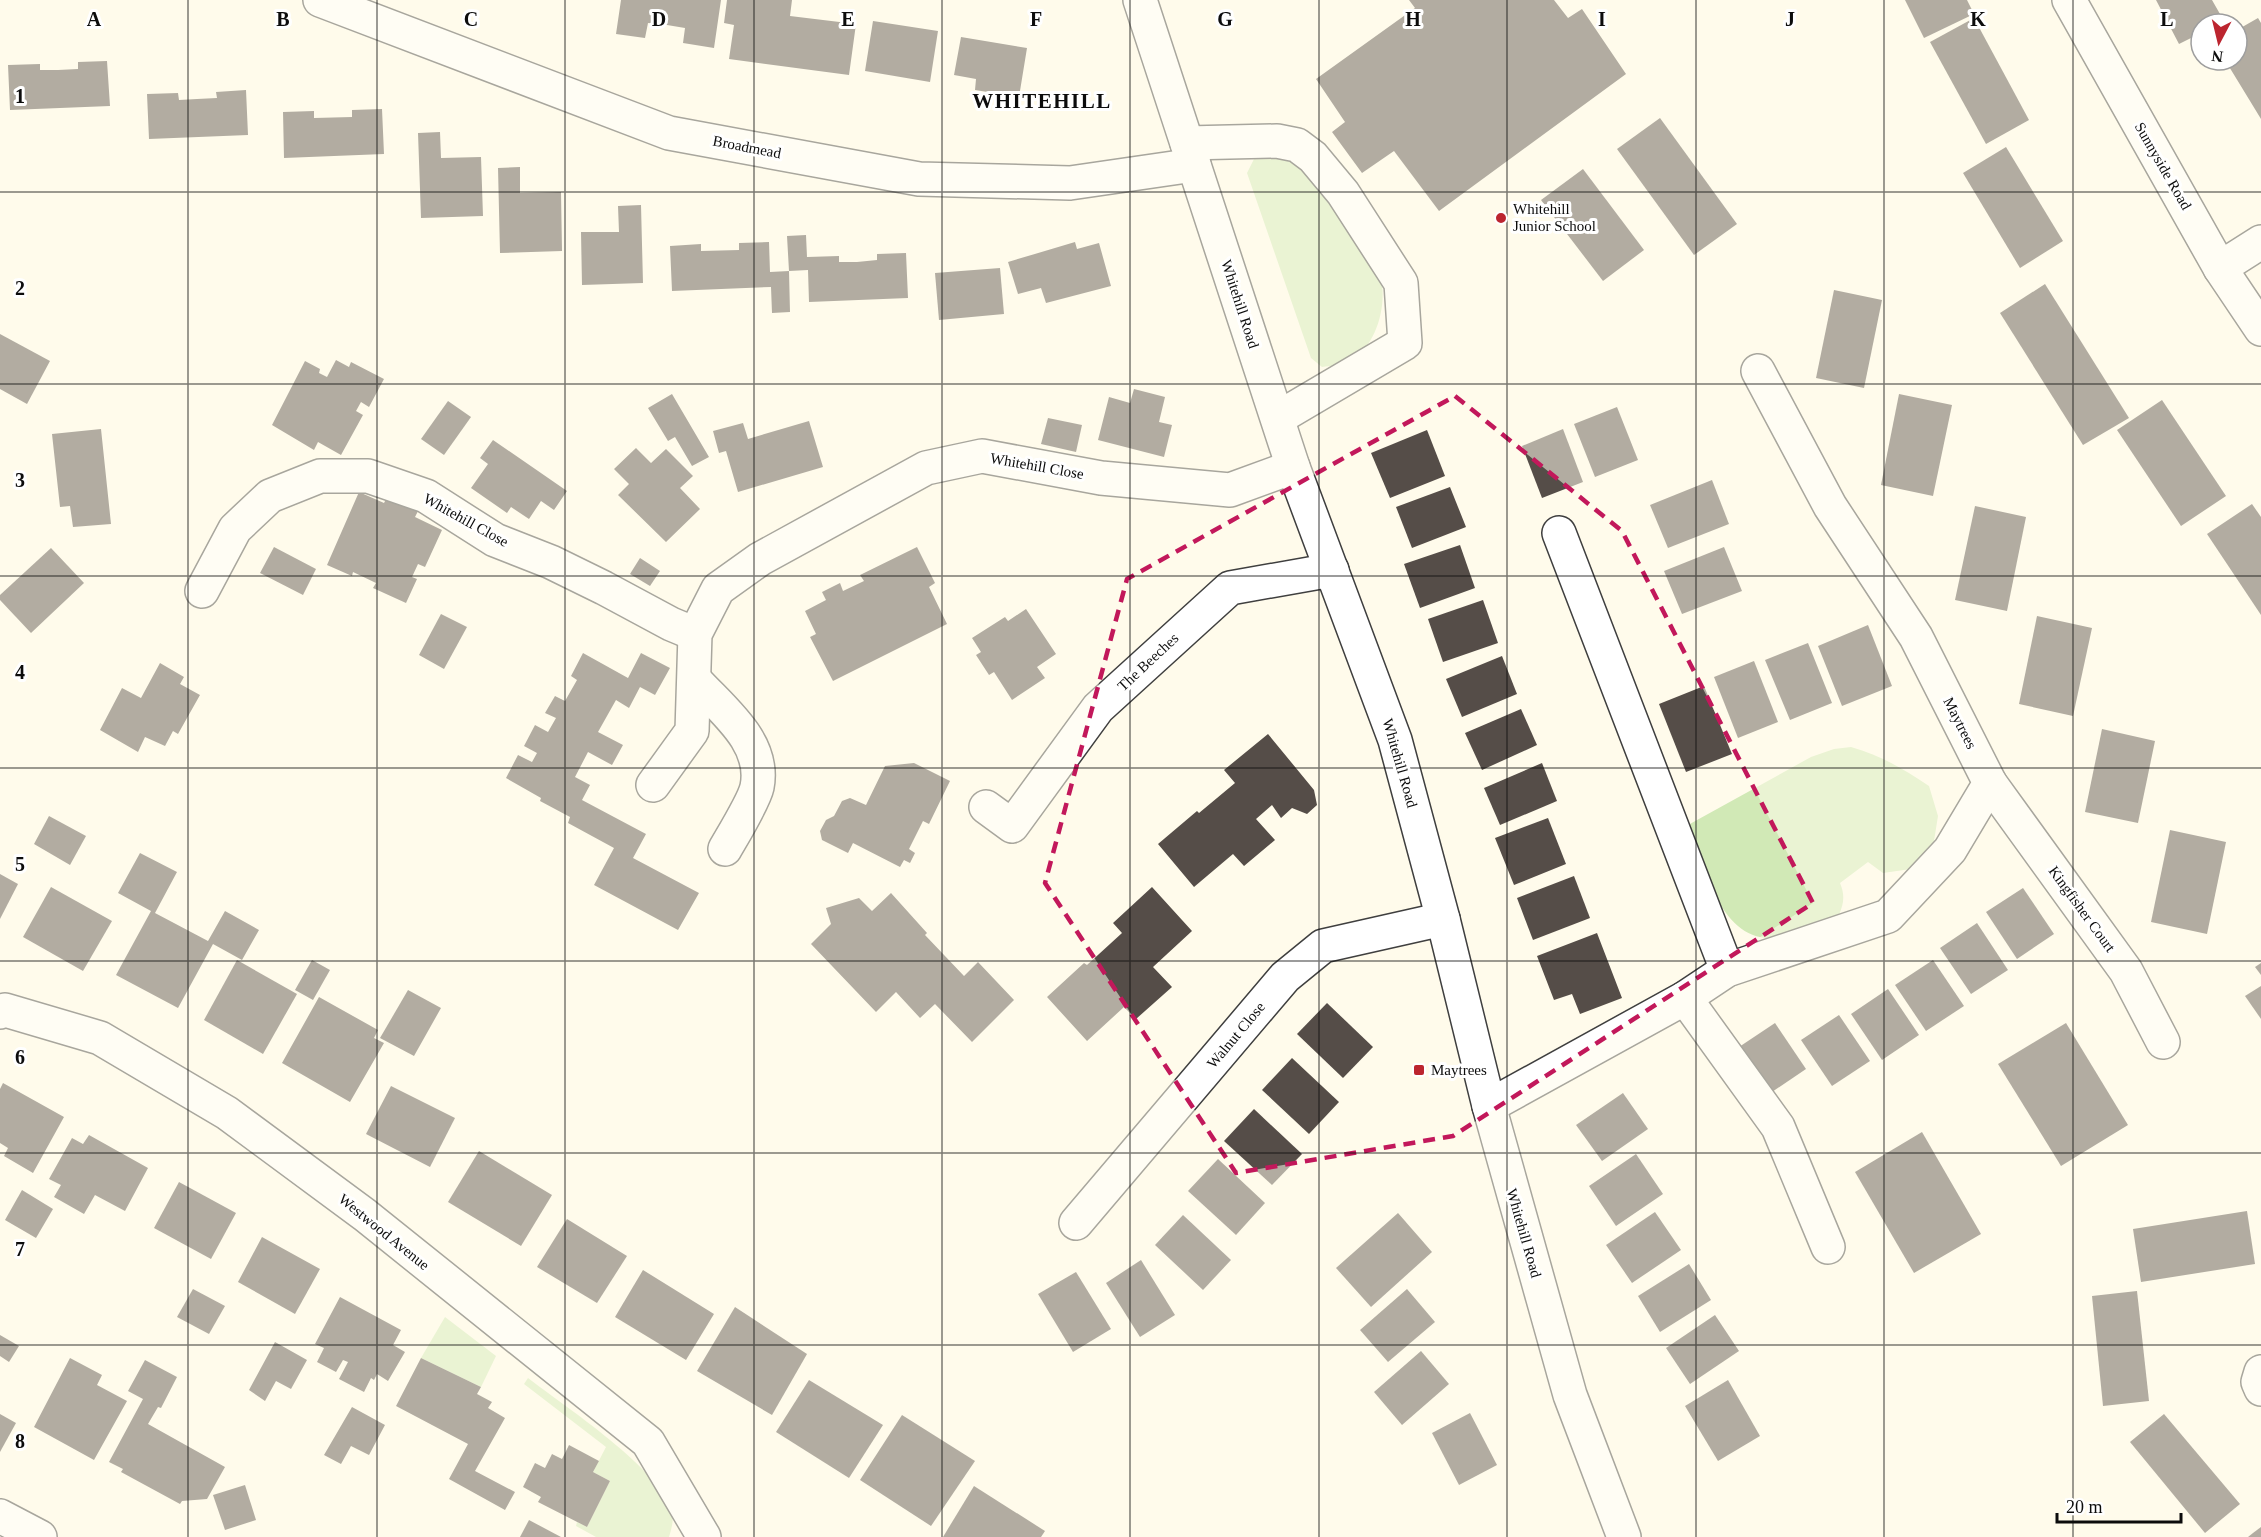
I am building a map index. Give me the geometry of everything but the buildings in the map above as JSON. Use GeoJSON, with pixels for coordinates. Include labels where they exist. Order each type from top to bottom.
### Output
{"type":"FeatureCollection","features":[{"type":"Feature","properties":{"kind":"street","name":"Broadmead"},"geometry":{"type":"LineString","coordinates":[[321,0],[669,133],[919,179],[1070,183],[1190,154],[1277,141],[1297,145],[1313,157],[1343,193],[1401,283],[1405,343],[1278,418]]}},
{"type":"Feature","properties":{"kind":"street","name":"Whitehill Road"},"geometry":{"type":"LineString","coordinates":[[1140,0],[1293,467],[1395,740],[1443,919],[1489,1106],[1569,1395],[1624,1537]]}},
{"type":"Feature","properties":{"kind":"street","name":"Sunnyside Road"},"geometry":{"type":"LineString","coordinates":[[2068,0],[2220,268],[2261,329]]}},
{"type":"Feature","properties":{"kind":"street"},"geometry":{"type":"LineString","coordinates":[[2220,268],[2261,242]]}},
{"type":"Feature","properties":{"kind":"street","name":"Maytrees"},"geometry":{"type":"LineString","coordinates":[[1758,371],[1830,506],[1916,637],[1990,783]]}},
{"type":"Feature","properties":{"kind":"street","name":"Whitehill Close"},"geometry":{"type":"LineString","coordinates":[[652,785],[692,730],[695,634],[718,589],[760,559],[926,468],[982,456],[1101,478],[1230,490],[1293,467]]}},
{"type":"Feature","properties":{"kind":"street","name":"Whitehill Close"},"geometry":{"type":"LineString","coordinates":[[202,591],[235,529],[270,496],[320,476],[368,476],[426,496],[495,540],[551,562],[695,634]]}},
{"type":"Feature","properties":{"kind":"street"},"geometry":{"type":"LineString","coordinates":[[1559,533],[1727,969]]}},
{"type":"Feature","properties":{"kind":"street","name":"The Beeches"},"geometry":{"type":"LineString","coordinates":[[1010,825],[1098,708],[1230,588],[1332,570]]}},
{"type":"Feature","properties":{"kind":"street"},"geometry":{"type":"LineString","coordinates":[[695,680],[748,738],[758,762],[757,789],[725,849]]}},
{"type":"Feature","properties":{"kind":"street"},"geometry":{"type":"LineString","coordinates":[[1489,1106],[1685,999],[1727,969],[1888,916],[1950,850],[1976,810],[1990,783]]}},
{"type":"Feature","properties":{"kind":"street","name":"Kingfisher Court"},"geometry":{"type":"LineString","coordinates":[[1990,783],[2126,971],[2163,1042]]}},
{"type":"Feature","properties":{"kind":"street","name":"Walnut Close"},"geometry":{"type":"LineString","coordinates":[[1076,1223],[1285,976],[1323,946],[1443,919]]}},
{"type":"Feature","properties":{"kind":"street"},"geometry":{"type":"LineString","coordinates":[[1685,999],[1778,1127],[1828,1247]]}},
{"type":"Feature","properties":{"kind":"street","name":"Westwood Avenue"},"geometry":{"type":"LineString","coordinates":[[0,1012],[5,1010],[99,1038],[226,1113],[346,1202],[547,1359],[648,1442],[704,1537]]}},
{"type":"Feature","properties":{"kind":"street"},"geometry":{"type":"LineString","coordinates":[[2261,1372],[2258,1382],[2261,1389]]}},
{"type":"Feature","properties":{"kind":"street"},"geometry":{"type":"LineString","coordinates":[[0,1516],[40,1537]]}},
{"type":"Feature","properties":{"kind":"highlighted area"},"geometry":{"type":"Polygon","coordinates":[[[1455,396],[1622,531],[1813,903],[1453,1136],[1236,1173],[1045,883],[1127,579],[1455,396]]]}},
{"type":"Feature","properties":{"kind":"green space"},"geometry":{"type":"Polygon","coordinates":[[[1263,151],[1281,152],[1306,167],[1380,274],[1383,297],[1374,334],[1360,354],[1350,361],[1322,367],[1311,358],[1247,173],[1254,159],[1263,151]]]}},
{"type":"Feature","properties":{"kind":"green space"},"geometry":{"type":"Polygon","coordinates":[[[1851,747],[1892,763],[1929,786],[1938,816],[1934,841],[1922,859],[1911,869],[1883,873],[1868,862],[1840,883],[1843,899],[1839,915],[1806,929],[1774,938],[1755,936],[1740,928],[1716,898],[1688,825],[1811,757],[1834,749],[1851,747]]]}},
{"type":"Feature","properties":{"kind":"green space"},"geometry":{"type":"Polygon","coordinates":[[[445,1317],[496,1356],[481,1387],[421,1358],[445,1317]]]}},
{"type":"Feature","properties":{"kind":"green space"},"geometry":{"type":"Polygon","coordinates":[[[528,1378],[610,1440],[650,1478],[664,1496],[672,1514],[669,1537],[596,1537],[576,1526],[577,1522],[587,1527],[610,1481],[593,1472],[606,1447],[524,1384],[528,1378]]]}},
{"type":"Feature","properties":{"kind":"place","name":"Whitehill Junior School"},"geometry":{"type":"Point","coordinates":[1501,218]}},
{"type":"Feature","properties":{"kind":"place","name":"Maytrees"},"geometry":{"type":"Point","coordinates":[1419,1070]}},
{"type":"Feature","properties":{"kind":"district","name":"WHITEHILL"},"geometry":{"type":"Point","coordinates":[1042,101]}}]}
